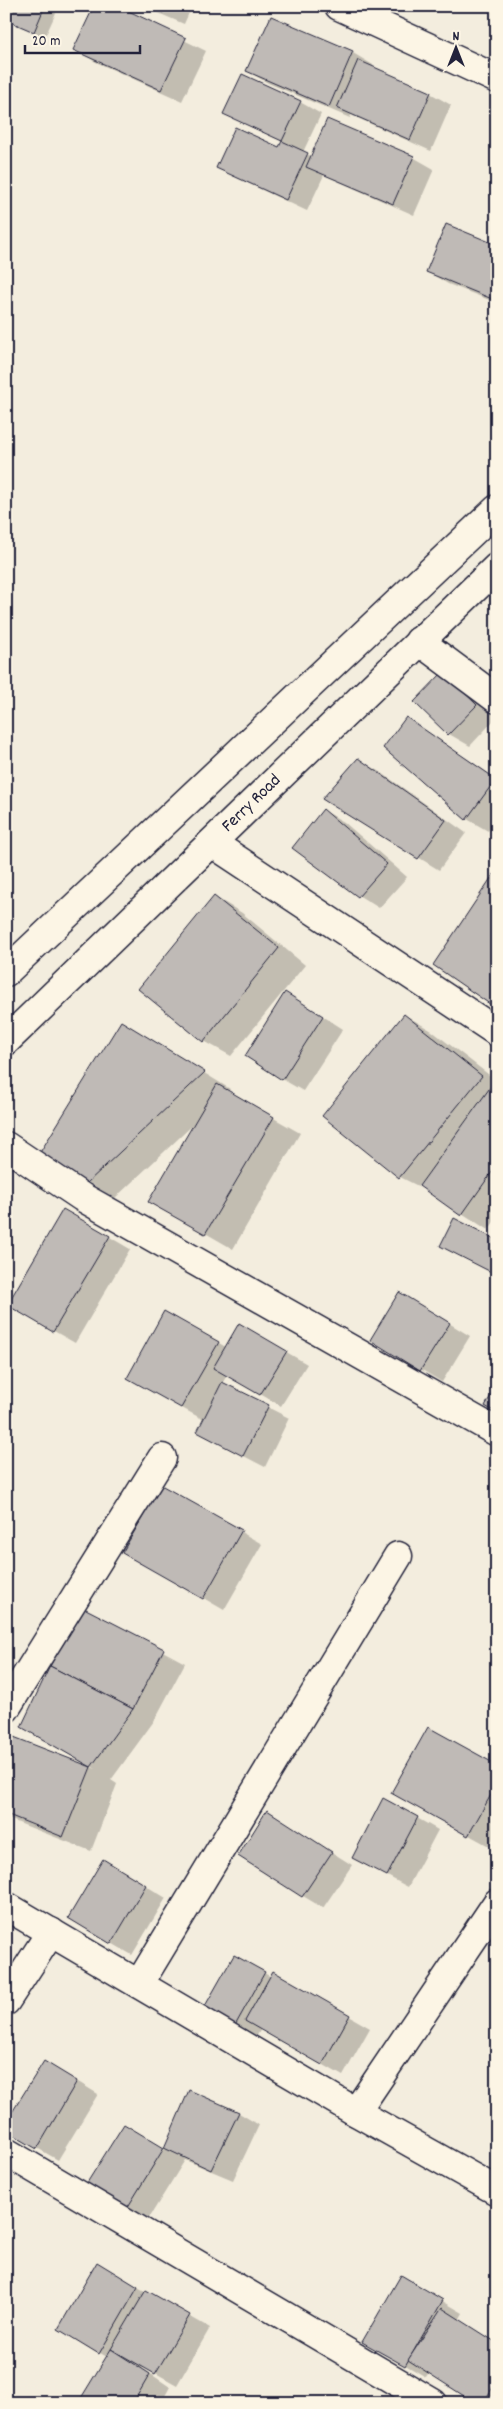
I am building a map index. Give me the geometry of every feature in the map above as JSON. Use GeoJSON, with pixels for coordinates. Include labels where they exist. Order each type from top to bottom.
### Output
{"type":"FeatureCollection","features":[{"type":"Feature","properties":{"kind":"street"},"geometry":{"type":"LineString","coordinates":[[339,6],[497,79]]}},
{"type":"Feature","properties":{"kind":"street"},"geometry":{"type":"LineString","coordinates":[[6,972],[497,509]]}},
{"type":"Feature","properties":{"kind":"street","name":"Ferry Road"},"geometry":{"type":"LineString","coordinates":[[6,1041],[497,567]]}},
{"type":"Feature","properties":{"kind":"street"},"geometry":{"type":"LineString","coordinates":[[419,641],[497,699]]}},
{"type":"Feature","properties":{"kind":"street"},"geometry":{"type":"LineString","coordinates":[[212,843],[497,1032]]}},
{"type":"Feature","properties":{"kind":"street"},"geometry":{"type":"LineString","coordinates":[[6,1146],[82,1197],[497,1432]]}},
{"type":"Feature","properties":{"kind":"street"},"geometry":{"type":"LineString","coordinates":[[6,1708],[162,1458]]}},
{"type":"Feature","properties":{"kind":"street"},"geometry":{"type":"LineString","coordinates":[[138,1984],[398,1556]]}},
{"type":"Feature","properties":{"kind":"street"},"geometry":{"type":"LineString","coordinates":[[356,2112],[497,1903]]}},
{"type":"Feature","properties":{"kind":"street"},"geometry":{"type":"LineString","coordinates":[[6,1906],[356,2112],[497,2191]]}},
{"type":"Feature","properties":{"kind":"street"},"geometry":{"type":"LineString","coordinates":[[6,2001],[51,1932]]}},
{"type":"Feature","properties":{"kind":"street"},"geometry":{"type":"LineString","coordinates":[[6,2152],[433,2403]]}},
{"type":"Feature","properties":{"kind":"building"},"geometry":{"type":"Polygon","coordinates":[[[6,6],[45,6],[34,32],[6,20],[6,6]]]}},
{"type":"Feature","properties":{"kind":"building"},"geometry":{"type":"Polygon","coordinates":[[[94,6],[118,6],[186,38],[161,90],[73,50],[94,6]]]}},
{"type":"Feature","properties":{"kind":"building"},"geometry":{"type":"Polygon","coordinates":[[[147,6],[166,6],[163,13],[147,6]]]}},
{"type":"Feature","properties":{"kind":"building"},"geometry":{"type":"Polygon","coordinates":[[[271,16],[353,51],[329,107],[246,71],[271,16]]]}},
{"type":"Feature","properties":{"kind":"building"},"geometry":{"type":"Polygon","coordinates":[[[358,60],[431,92],[410,140],[337,108],[358,60]]]}},
{"type":"Feature","properties":{"kind":"building"},"geometry":{"type":"Polygon","coordinates":[[[242,74],[301,101],[282,141],[223,114],[242,74]]]}},
{"type":"Feature","properties":{"kind":"building"},"geometry":{"type":"Polygon","coordinates":[[[327,119],[414,156],[393,204],[306,167],[327,119]]]}},
{"type":"Feature","properties":{"kind":"building"},"geometry":{"type":"Polygon","coordinates":[[[235,127],[279,147],[282,141],[308,153],[286,200],[216,168],[235,127]]]}},
{"type":"Feature","properties":{"kind":"building"},"geometry":{"type":"Polygon","coordinates":[[[446,224],[497,245],[497,301],[426,272],[446,224]]]}},
{"type":"Feature","properties":{"kind":"building"},"geometry":{"type":"Polygon","coordinates":[[[443,672],[477,705],[448,735],[414,702],[443,672]]]}},
{"type":"Feature","properties":{"kind":"building"},"geometry":{"type":"Polygon","coordinates":[[[406,717],[496,779],[466,820],[383,748],[406,717]]]}},
{"type":"Feature","properties":{"kind":"building"},"geometry":{"type":"Polygon","coordinates":[[[358,758],[446,820],[418,859],[322,799],[358,758]]]}},
{"type":"Feature","properties":{"kind":"building"},"geometry":{"type":"Polygon","coordinates":[[[323,809],[387,864],[358,897],[292,848],[323,809]]]}},
{"type":"Feature","properties":{"kind":"building"},"geometry":{"type":"Polygon","coordinates":[[[497,869],[497,1009],[433,965],[497,869]]]}},
{"type":"Feature","properties":{"kind":"building"},"geometry":{"type":"Polygon","coordinates":[[[214,896],[279,948],[203,1042],[138,989],[214,896]]]}},
{"type":"Feature","properties":{"kind":"building"},"geometry":{"type":"Polygon","coordinates":[[[285,992],[323,1016],[282,1080],[245,1056],[285,992]]]}},
{"type":"Feature","properties":{"kind":"building"},"geometry":{"type":"Polygon","coordinates":[[[404,1014],[482,1076],[399,1178],[322,1116],[404,1014]]]}},
{"type":"Feature","properties":{"kind":"building"},"geometry":{"type":"Polygon","coordinates":[[[121,1021],[205,1072],[87,1183],[39,1154],[121,1021]]]}},
{"type":"Feature","properties":{"kind":"building"},"geometry":{"type":"Polygon","coordinates":[[[497,1078],[497,1165],[461,1216],[419,1186],[497,1078]]]}},
{"type":"Feature","properties":{"kind":"building"},"geometry":{"type":"Polygon","coordinates":[[[217,1084],[274,1117],[205,1234],[148,1202],[217,1084]]]}},
{"type":"Feature","properties":{"kind":"building"},"geometry":{"type":"Polygon","coordinates":[[[63,1209],[110,1236],[53,1332],[7,1305],[63,1209]]]}},
{"type":"Feature","properties":{"kind":"building"},"geometry":{"type":"Polygon","coordinates":[[[454,1218],[497,1240],[497,1275],[440,1246],[454,1218]]]}},
{"type":"Feature","properties":{"kind":"building"},"geometry":{"type":"Polygon","coordinates":[[[399,1292],[450,1323],[420,1371],[370,1340],[399,1292]]]}},
{"type":"Feature","properties":{"kind":"building"},"geometry":{"type":"Polygon","coordinates":[[[164,1311],[219,1342],[181,1408],[127,1378],[164,1311]]]}},
{"type":"Feature","properties":{"kind":"building"},"geometry":{"type":"Polygon","coordinates":[[[239,1323],[287,1351],[260,1395],[213,1368],[239,1323]]]}},
{"type":"Feature","properties":{"kind":"building"},"geometry":{"type":"Polygon","coordinates":[[[222,1382],[269,1405],[243,1456],[197,1432],[222,1382]]]}},
{"type":"Feature","properties":{"kind":"building"},"geometry":{"type":"Polygon","coordinates":[[[497,1385],[497,1413],[485,1406],[497,1385]]]}},
{"type":"Feature","properties":{"kind":"building"},"geometry":{"type":"Polygon","coordinates":[[[161,1485],[242,1530],[203,1599],[122,1553],[161,1485]]]}},
{"type":"Feature","properties":{"kind":"building"},"geometry":{"type":"Polygon","coordinates":[[[82,1607],[164,1649],[133,1709],[50,1666],[82,1607]]]}},
{"type":"Feature","properties":{"kind":"building"},"geometry":{"type":"Polygon","coordinates":[[[50,1666],[133,1709],[91,1767],[21,1727],[50,1666]]]}},
{"type":"Feature","properties":{"kind":"building"},"geometry":{"type":"Polygon","coordinates":[[[428,1727],[497,1765],[497,1784],[468,1836],[391,1793],[428,1727]]]}},
{"type":"Feature","properties":{"kind":"building"},"geometry":{"type":"Polygon","coordinates":[[[6,1734],[91,1767],[63,1837],[6,1814],[6,1734]]]}},
{"type":"Feature","properties":{"kind":"building"},"geometry":{"type":"Polygon","coordinates":[[[383,1798],[418,1817],[387,1876],[352,1858],[383,1798]]]}},
{"type":"Feature","properties":{"kind":"building"},"geometry":{"type":"Polygon","coordinates":[[[267,1810],[332,1852],[302,1897],[238,1856],[267,1810]]]}},
{"type":"Feature","properties":{"kind":"building"},"geometry":{"type":"Polygon","coordinates":[[[103,1859],[146,1885],[111,1944],[68,1918],[103,1859]]]}},
{"type":"Feature","properties":{"kind":"building"},"geometry":{"type":"Polygon","coordinates":[[[234,1955],[265,1972],[232,2031],[201,2013],[234,1955]]]}},
{"type":"Feature","properties":{"kind":"building"},"geometry":{"type":"Polygon","coordinates":[[[273,1971],[350,2015],[322,2065],[245,2021],[273,1971]]]}},
{"type":"Feature","properties":{"kind":"building"},"geometry":{"type":"Polygon","coordinates":[[[44,2061],[77,2081],[37,2149],[6,2131],[6,2122],[44,2061]]]}},
{"type":"Feature","properties":{"kind":"building"},"geometry":{"type":"Polygon","coordinates":[[[189,2090],[239,2112],[211,2170],[164,2148],[189,2090]]]}},
{"type":"Feature","properties":{"kind":"building"},"geometry":{"type":"Polygon","coordinates":[[[124,2124],[164,2148],[126,2210],[85,2186],[124,2124]]]}},
{"type":"Feature","properties":{"kind":"building"},"geometry":{"type":"Polygon","coordinates":[[[97,2262],[138,2287],[99,2354],[58,2329],[97,2262]]]}},
{"type":"Feature","properties":{"kind":"building"},"geometry":{"type":"Polygon","coordinates":[[[401,2275],[443,2300],[405,2366],[362,2342],[401,2275]]]}},
{"type":"Feature","properties":{"kind":"building"},"geometry":{"type":"Polygon","coordinates":[[[146,2290],[190,2315],[155,2374],[111,2349],[146,2290]]]}},
{"type":"Feature","properties":{"kind":"building"},"geometry":{"type":"Polygon","coordinates":[[[442,2308],[497,2343],[497,2381],[483,2403],[475,2403],[408,2360],[442,2308]]]}},
{"type":"Feature","properties":{"kind":"building"},"geometry":{"type":"Polygon","coordinates":[[[111,2349],[150,2374],[133,2403],[78,2403],[111,2349]]]}}]}
